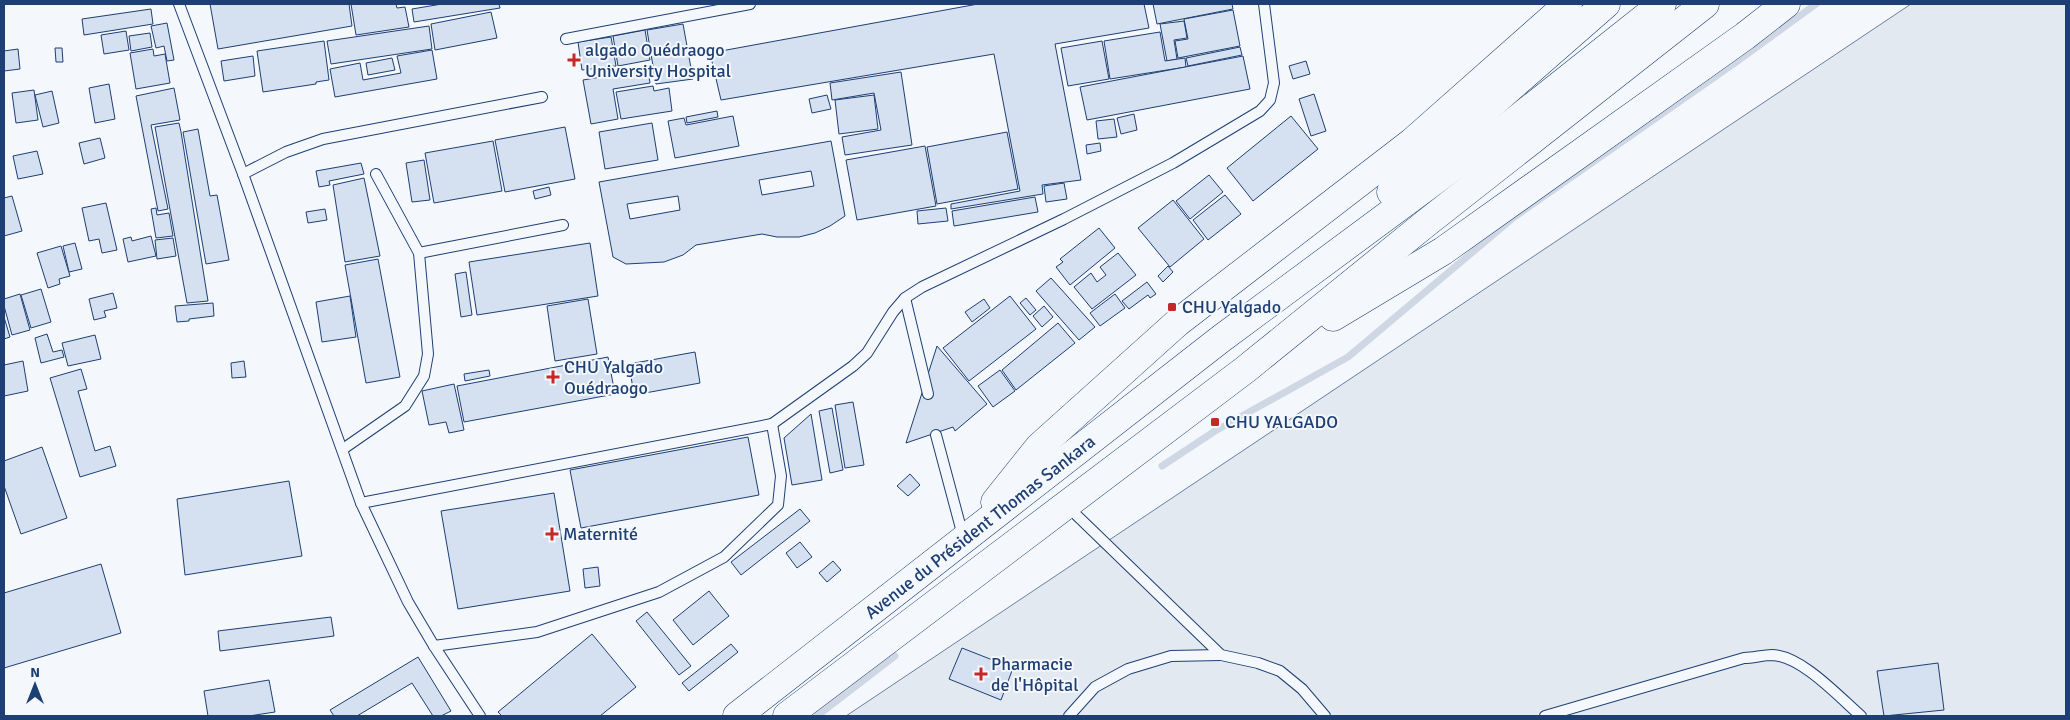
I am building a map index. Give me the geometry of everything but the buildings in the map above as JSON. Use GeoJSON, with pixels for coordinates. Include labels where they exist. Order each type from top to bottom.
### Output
{"type":"FeatureCollection","features":[{"type":"Feature","properties":{"kind":"highway"},"geometry":{"type":"LineString","coordinates":[[964,540],[1039,447],[1177,323],[1412,142],[1568,4]]}},
{"type":"Feature","properties":{"kind":"highway"},"geometry":{"type":"LineString","coordinates":[[1222,338],[1606,4]]}},
{"type":"Feature","properties":{"kind":"highway"},"geometry":{"type":"LineString","coordinates":[[1222,338],[1507,126],[1662,4]]}},
{"type":"Feature","properties":{"kind":"highway"},"geometry":{"type":"LineString","coordinates":[[1246,369],[1425,224],[1705,4]]}},
{"type":"Feature","properties":{"kind":"highway"},"geometry":{"type":"LineString","coordinates":[[1246,369],[1443,251],[1737,42],[1786,4]]}},
{"type":"Feature","properties":{"kind":"highway","name":"Avenue du Président Thomas Sankara"},"geometry":{"type":"LineString","coordinates":[[737,716],[1222,338]]}},
{"type":"Feature","properties":{"kind":"highway","name":"Avenue du Président Thomas Sankara"},"geometry":{"type":"LineString","coordinates":[[787,716],[1246,369]]}},
{"type":"Feature","properties":{"kind":"lane"},"geometry":{"type":"LineString","coordinates":[[180,4],[343,449],[361,504],[408,602],[434,646],[480,716]]}},
{"type":"Feature","properties":{"kind":"lane"},"geometry":{"type":"LineString","coordinates":[[566,38],[750,4]]}},
{"type":"Feature","properties":{"kind":"lane"},"geometry":{"type":"LineString","coordinates":[[361,504],[772,424],[853,366],[867,353],[893,312],[905,298],[922,287],[1064,219],[1173,163],[1260,110],[1270,100],[1274,83],[1264,4]]}},
{"type":"Feature","properties":{"kind":"lane"},"geometry":{"type":"LineString","coordinates":[[243,174],[286,152],[323,139],[542,97]]}},
{"type":"Feature","properties":{"kind":"lane"},"geometry":{"type":"LineString","coordinates":[[343,449],[405,406],[424,376],[428,354],[418,253],[376,174]]}},
{"type":"Feature","properties":{"kind":"lane"},"geometry":{"type":"LineString","coordinates":[[418,253],[563,226]]}},
{"type":"Feature","properties":{"kind":"lane"},"geometry":{"type":"LineString","coordinates":[[905,298],[928,394]]}},
{"type":"Feature","properties":{"kind":"lane"},"geometry":{"type":"LineString","coordinates":[[434,646],[537,632],[659,592],[724,557],[778,505],[781,476],[772,424]]}},
{"type":"Feature","properties":{"kind":"lane"},"geometry":{"type":"LineString","coordinates":[[936,435],[964,540]]}},
{"type":"Feature","properties":{"kind":"lane"},"geometry":{"type":"LineString","coordinates":[[1066,506],[1221,655]]}},
{"type":"Feature","properties":{"kind":"lane"},"geometry":{"type":"LineString","coordinates":[[1068,716],[1095,686],[1128,669],[1171,656],[1221,655],[1258,663],[1280,671],[1302,689],[1325,716]]}},
{"type":"Feature","properties":{"kind":"lane"},"geometry":{"type":"LineString","coordinates":[[1545,716],[1744,658],[1772,655],[1789,659],[1809,672],[1861,716]]}},
{"type":"Feature","properties":{"kind":"shaded area"},"geometry":{"type":"Polygon","coordinates":[[[1911,4],[2066,4],[2066,716],[846,716],[1911,4]]]}},
{"type":"Feature","properties":{"kind":"waterway"},"geometry":{"type":"LineString","coordinates":[[1162,466],[1215,431],[1348,357],[1513,218],[1816,4]]}},
{"type":"Feature","properties":{"kind":"waterway"},"geometry":{"type":"LineString","coordinates":[[817,716],[895,656]]}},
{"type":"Feature","properties":{"kind":"place","name":"algado Ouédraogo University Hospital"},"geometry":{"type":"Point","coordinates":[574,60]}},
{"type":"Feature","properties":{"kind":"place","name":"CHU Yalgado"},"geometry":{"type":"Point","coordinates":[1172,307]}},
{"type":"Feature","properties":{"kind":"place","name":"CHU Yalgado Ouédraogo"},"geometry":{"type":"Point","coordinates":[553,377]}},
{"type":"Feature","properties":{"kind":"place","name":"CHU YALGADO"},"geometry":{"type":"Point","coordinates":[1215,422]}},
{"type":"Feature","properties":{"kind":"place","name":"Maternité"},"geometry":{"type":"Point","coordinates":[552,534]}},
{"type":"Feature","properties":{"kind":"place","name":"Pharmacie de l'Hôpital"},"geometry":{"type":"Point","coordinates":[981,674]}}]}
